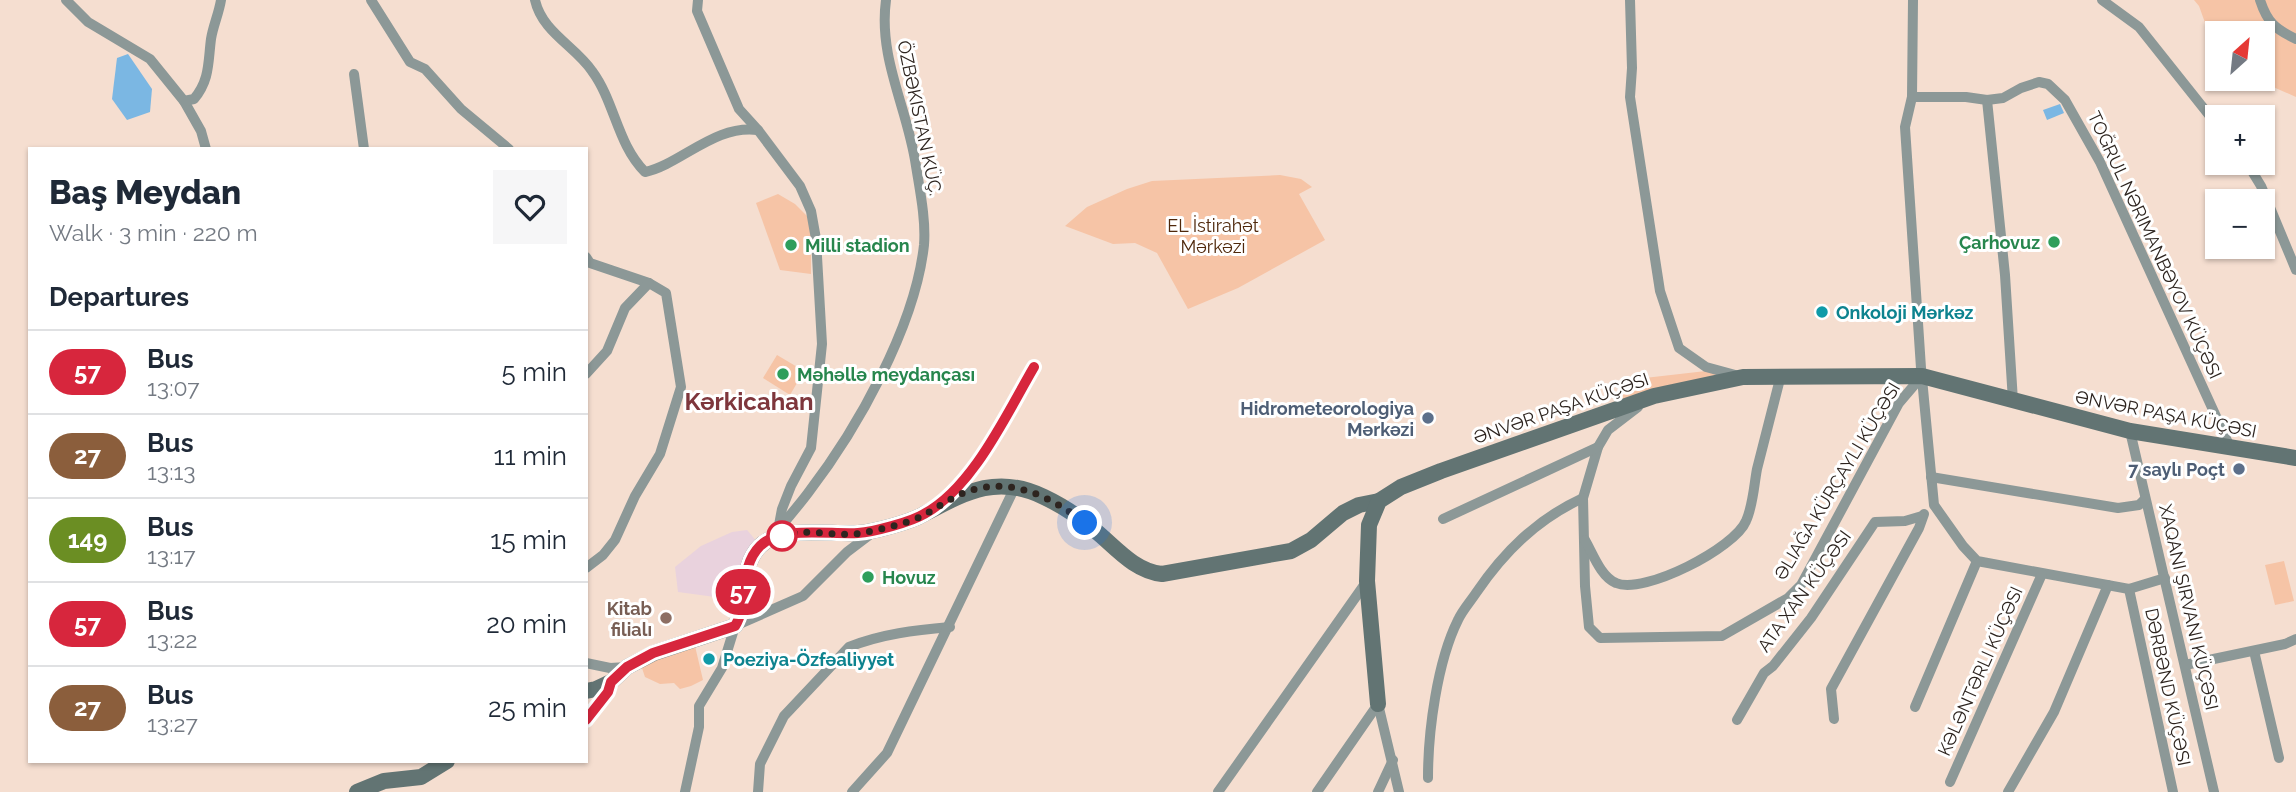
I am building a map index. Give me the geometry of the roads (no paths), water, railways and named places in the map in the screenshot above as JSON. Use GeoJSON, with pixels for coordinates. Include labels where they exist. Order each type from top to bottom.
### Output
{"type":"FeatureCollection","features":[{"type":"Feature","properties":{"kind":"street"},"geometry":{"type":"LineString","coordinates":[[66,0],[88,22],[150,59],[184,101],[201,131],[205,147]]}},
{"type":"Feature","properties":{"kind":"street"},"geometry":{"type":"LineString","coordinates":[[184,101],[194,99],[205,84],[210,66],[211,39],[221,0]]}},
{"type":"Feature","properties":{"kind":"street"},"geometry":{"type":"LineString","coordinates":[[371,0],[410,62],[425,69],[461,109],[507,147]]}},
{"type":"Feature","properties":{"kind":"street"},"geometry":{"type":"LineString","coordinates":[[536,0],[540,15],[590,67],[609,100],[626,146],[645,172],[654,170],[702,143],[745,128],[758,130]]}},
{"type":"Feature","properties":{"kind":"street"},"geometry":{"type":"LineString","coordinates":[[685,792],[699,727],[699,706],[722,668],[741,613],[744,580],[749,565],[761,545],[775,533],[791,486],[811,448],[822,344],[817,253],[811,211],[800,186],[739,109],[697,11],[698,0]]}},
{"type":"Feature","properties":{"kind":"street","name":"ÖZBƏKISTAN KÜÇ."},"geometry":{"type":"LineString","coordinates":[[775,533],[809,491],[864,407],[898,335],[919,274],[924,242],[919,190],[910,139],[887,55],[884,16],[886,0]]}},
{"type":"Feature","properties":{"kind":"street"},"geometry":{"type":"LineString","coordinates":[[1630,0],[1630,97],[1660,291],[1679,348],[1706,367],[1744,377]]}},
{"type":"Feature","properties":{"kind":"street"},"geometry":{"type":"LineString","coordinates":[[1913,0],[1912,97],[1905,127],[1934,505],[1977,561],[2129,589],[2165,578]]}},
{"type":"Feature","properties":{"kind":"street"},"geometry":{"type":"LineString","coordinates":[[2102,0],[2139,27],[2205,110]]}},
{"type":"Feature","properties":{"kind":"street"},"geometry":{"type":"LineString","coordinates":[[2260,0],[2272,26],[2296,39]]}},
{"type":"Feature","properties":{"kind":"street"},"geometry":{"type":"LineString","coordinates":[[355,74],[364,147]]}},
{"type":"Feature","properties":{"kind":"street","name":"TOĞRUL NƏRIMANBƏYOV KÜÇƏSI"},"geometry":{"type":"LineString","coordinates":[[1912,97],[1966,97],[1987,100],[2003,98],[2039,82],[2048,84],[2065,100],[2100,162],[2230,447]]}},
{"type":"Feature","properties":{"kind":"street"},"geometry":{"type":"LineString","coordinates":[[1987,100],[2005,275],[2013,401]]}},
{"type":"Feature","properties":{"kind":"street"},"geometry":{"type":"LineString","coordinates":[[2254,175],[2295,264]]}},
{"type":"Feature","properties":{"kind":"street"},"geometry":{"type":"LineString","coordinates":[[588,262],[649,283],[666,293],[681,387],[660,454],[635,496],[615,540],[603,555],[588,566]]}},
{"type":"Feature","properties":{"kind":"street"},"geometry":{"type":"LineString","coordinates":[[588,372],[607,351],[625,308],[649,283]]}},
{"type":"Feature","properties":{"kind":"street"},"geometry":{"type":"LineString","coordinates":[[937,506],[973,470],[1034,367]]}},
{"type":"Feature","properties":{"kind":"street"},"geometry":{"type":"LineString","coordinates":[[1584,538],[1608,579],[1627,586],[1681,570],[1729,542],[1746,523],[1781,375]]}},
{"type":"Feature","properties":{"kind":"street","name":"ƏNVƏR PAŞA KÜÇƏSI"},"geometry":{"type":"LineString","coordinates":[[1016,487],[1042,496],[1072,513],[1132,562],[1149,573],[1162,575],[1291,551],[1311,540],[1343,513],[1359,505],[1378,501],[1401,487],[1654,396],[1744,377],[1781,375],[1922,376],[2130,430],[2296,458]]}},
{"type":"Feature","properties":{"kind":"street"},"geometry":{"type":"LineString","coordinates":[[1654,396],[1608,430],[1598,447],[1583,498],[1589,627],[1600,638],[1722,636],[1788,598],[1801,585],[1899,403],[1922,376]]}},
{"type":"Feature","properties":{"kind":"street","name":"XAQANI ŞIRVANI KÜÇƏSI"},"geometry":{"type":"LineString","coordinates":[[2130,430],[2214,792]]}},
{"type":"Feature","properties":{"kind":"street"},"geometry":{"type":"LineString","coordinates":[[1443,519],[1598,447]]}},
{"type":"Feature","properties":{"kind":"street"},"geometry":{"type":"LineString","coordinates":[[1931,477],[2118,508],[2138,505],[2145,499]]}},
{"type":"Feature","properties":{"kind":"street"},"geometry":{"type":"LineString","coordinates":[[775,533],[860,533],[907,521],[976,489],[996,485],[1016,487],[887,753],[852,792]]}},
{"type":"Feature","properties":{"kind":"street"},"geometry":{"type":"LineString","coordinates":[[1428,778],[1428,754],[1440,672],[1459,618],[1508,550],[1544,519],[1583,498]]}},
{"type":"Feature","properties":{"kind":"street"},"geometry":{"type":"LineString","coordinates":[[1378,501],[1369,525],[1367,581],[1378,704],[1399,792]]}},
{"type":"Feature","properties":{"kind":"street"},"geometry":{"type":"LineString","coordinates":[[1833,719],[1831,689],[1919,528],[1922,516],[1934,505]]}},
{"type":"Feature","properties":{"kind":"street","name":"ATA XAN KÜÇƏSI"},"geometry":{"type":"LineString","coordinates":[[1737,720],[1764,673],[1773,666],[1811,618],[1875,522],[1905,521],[1922,516]]}},
{"type":"Feature","properties":{"kind":"street"},"geometry":{"type":"LineString","coordinates":[[588,691],[611,682],[627,667],[653,653],[735,626],[803,596],[847,552],[879,528]]}},
{"type":"Feature","properties":{"kind":"street"},"geometry":{"type":"LineString","coordinates":[[1916,707],[1977,561]]}},
{"type":"Feature","properties":{"kind":"street","name":"KƏLƏNTƏRLI KÜÇƏSI"},"geometry":{"type":"LineString","coordinates":[[1950,782],[2042,574]]}},
{"type":"Feature","properties":{"kind":"street"},"geometry":{"type":"LineString","coordinates":[[1218,792],[1367,581]]}},
{"type":"Feature","properties":{"kind":"street"},"geometry":{"type":"LineString","coordinates":[[2008,792],[2054,712],[2108,585]]}},
{"type":"Feature","properties":{"kind":"street","name":"DƏRBƏND KÜÇƏSI"},"geometry":{"type":"LineString","coordinates":[[2129,589],[2173,792]]}},
{"type":"Feature","properties":{"kind":"street"},"geometry":{"type":"LineString","coordinates":[[758,792],[760,764],[784,716],[849,647],[912,631],[950,626]]}},
{"type":"Feature","properties":{"kind":"street"},"geometry":{"type":"LineString","coordinates":[[2185,665],[2285,644],[2296,639]]}},
{"type":"Feature","properties":{"kind":"street"},"geometry":{"type":"LineString","coordinates":[[2254,650],[2278,758]]}},
{"type":"Feature","properties":{"kind":"street"},"geometry":{"type":"LineString","coordinates":[[588,663],[610,668],[627,667]]}},
{"type":"Feature","properties":{"kind":"street"},"geometry":{"type":"LineString","coordinates":[[588,717],[608,692],[611,682]]}},
{"type":"Feature","properties":{"kind":"street"},"geometry":{"type":"LineString","coordinates":[[1317,792],[1378,704]]}},
{"type":"Feature","properties":{"kind":"street"},"geometry":{"type":"LineString","coordinates":[[1378,792],[1393,760]]}},
{"type":"Feature","properties":{"kind":"street"},"geometry":{"type":"LineString","coordinates":[[357,792],[384,781],[421,777],[444,763]]}},
{"type":"Feature","properties":{"kind":"water"},"geometry":{"type":"Polygon","coordinates":[[[128,54],[152,89],[150,112],[127,120],[112,99],[117,58],[128,54]]]}},
{"type":"Feature","properties":{"kind":"water"},"geometry":{"type":"Polygon","coordinates":[[[2060,104],[2064,113],[2047,120],[2043,110],[2060,104]]]}},
{"type":"Feature","properties":{"kind":"place","name":"Çarhovuz"},"geometry":{"type":"Point","coordinates":[2054,242]}},
{"type":"Feature","properties":{"kind":"place","name":"Milli stadion"},"geometry":{"type":"Point","coordinates":[791,245]}},
{"type":"Feature","properties":{"kind":"place","name":"Onkoloji Mərkəz"},"geometry":{"type":"Point","coordinates":[1822,312]}},
{"type":"Feature","properties":{"kind":"place","name":"Məhəllə meydançası"},"geometry":{"type":"Point","coordinates":[783,374]}},
{"type":"Feature","properties":{"kind":"place","name":"Hidrometeorologiya Mərkəzi"},"geometry":{"type":"Point","coordinates":[1428,418]}},
{"type":"Feature","properties":{"kind":"place","name":"7 saylı Poçt"},"geometry":{"type":"Point","coordinates":[2239,469]}},
{"type":"Feature","properties":{"kind":"place","name":"Hovuz"},"geometry":{"type":"Point","coordinates":[868,577]}},
{"type":"Feature","properties":{"kind":"place","name":"Kitab filialı"},"geometry":{"type":"Point","coordinates":[666,618]}},
{"type":"Feature","properties":{"kind":"place","name":"Poeziya-Özfəaliyyət"},"geometry":{"type":"Point","coordinates":[709,659]}},
{"type":"Feature","properties":{"kind":"district","name":"Kərkicahan"},"geometry":{"type":"Point","coordinates":[749,401]}},
{"type":"Feature","properties":{"kind":"park label","name":"EL İstirahət Mərkəzi"},"geometry":{"type":"Point","coordinates":[1213,235]}}]}
